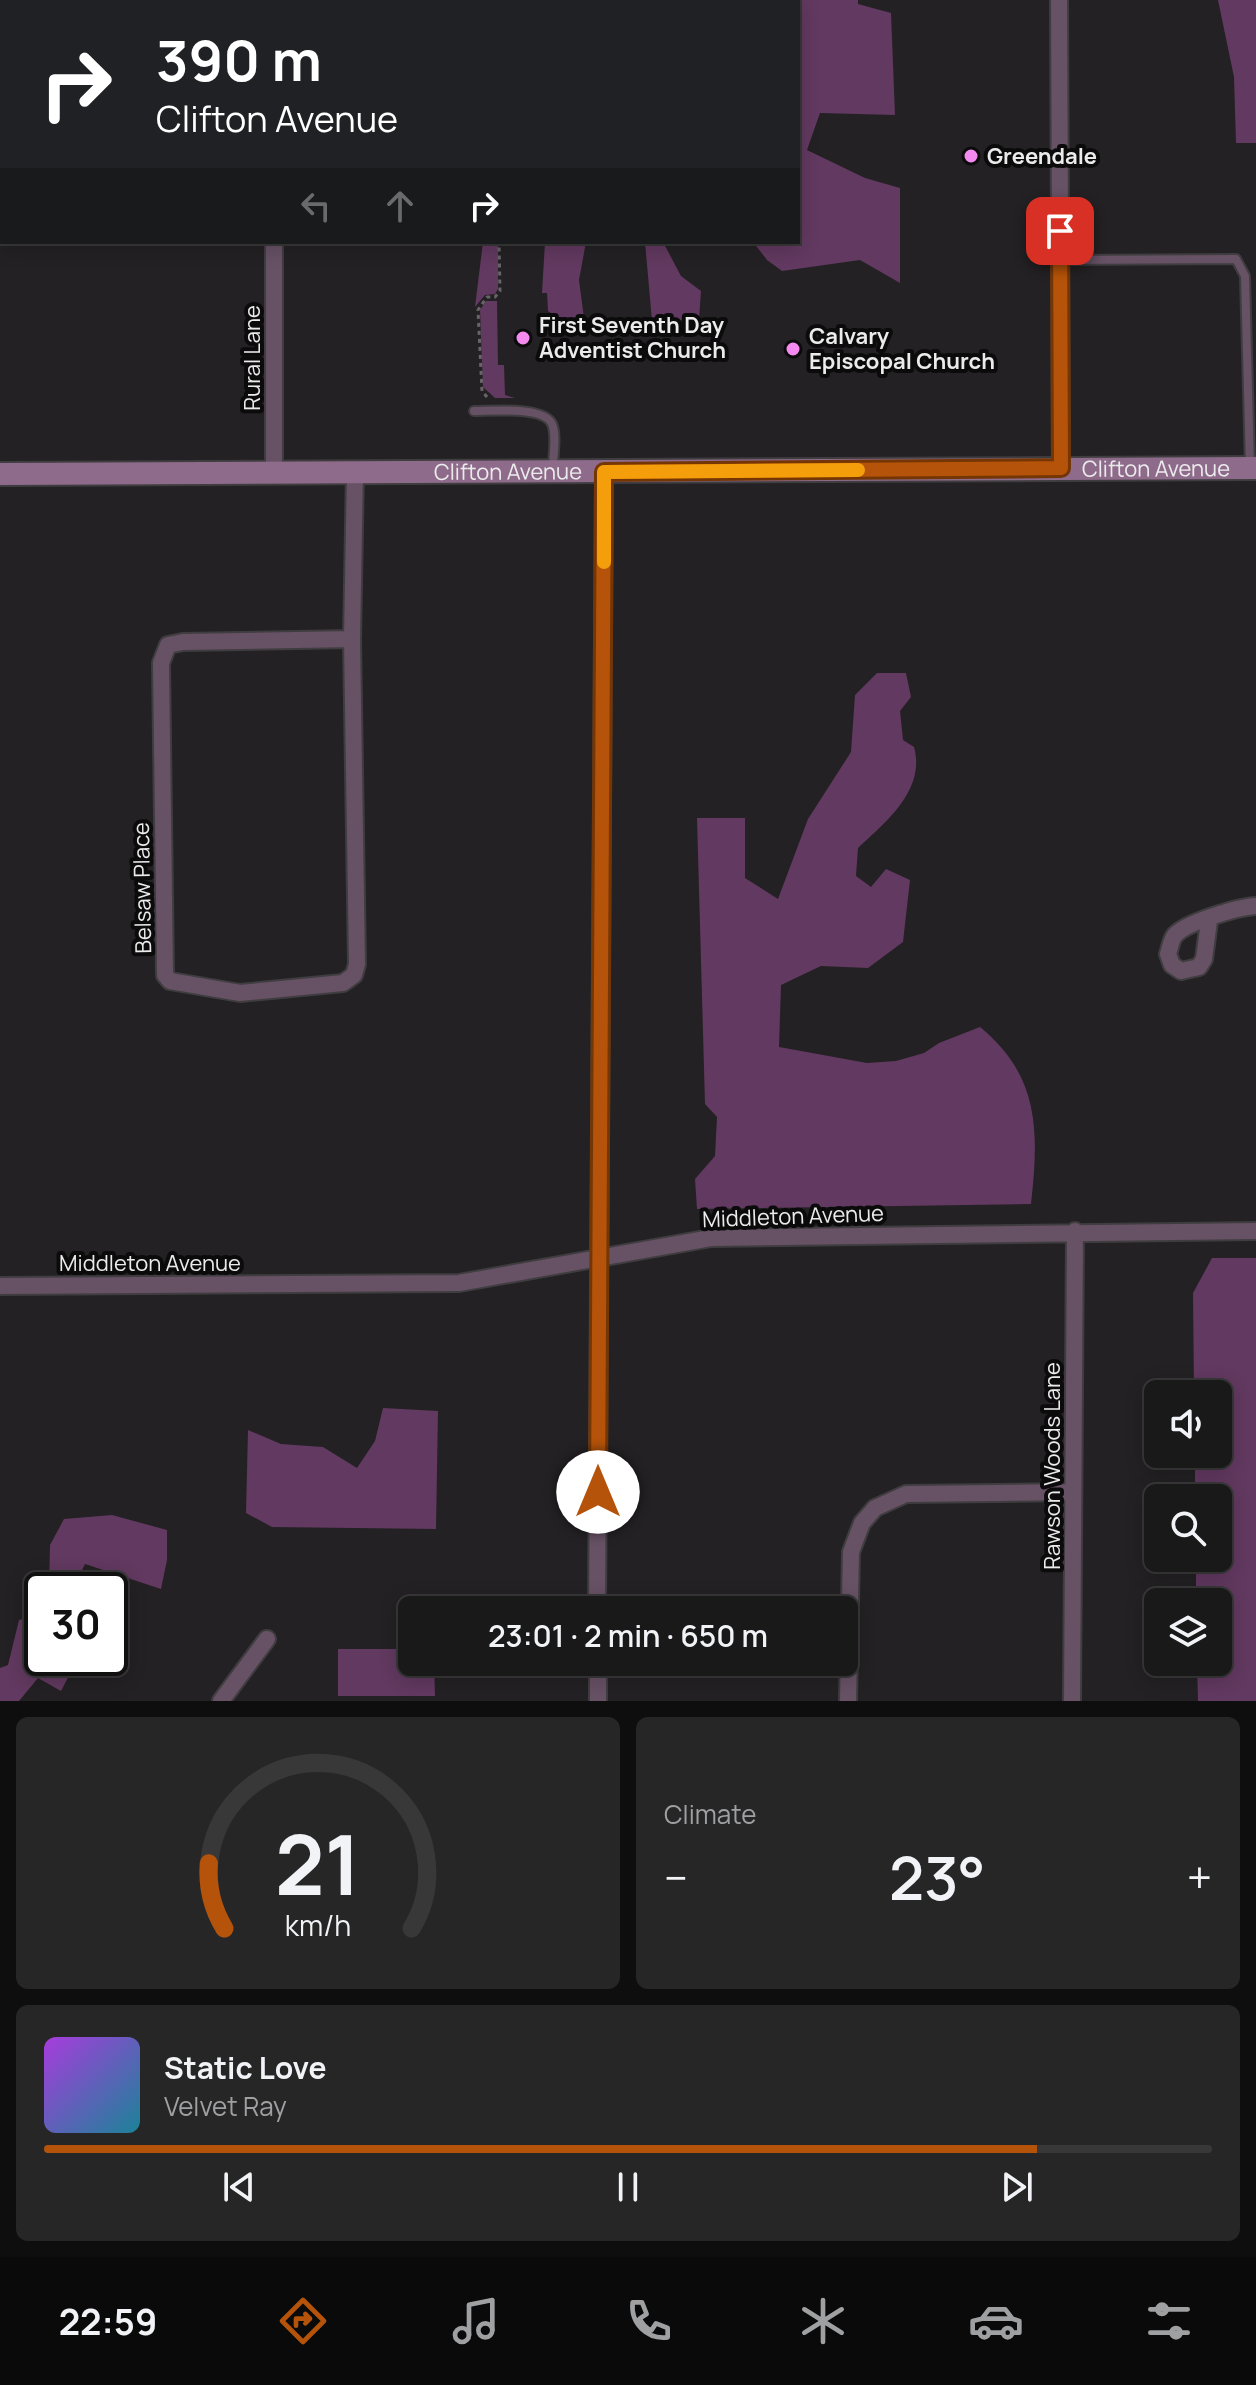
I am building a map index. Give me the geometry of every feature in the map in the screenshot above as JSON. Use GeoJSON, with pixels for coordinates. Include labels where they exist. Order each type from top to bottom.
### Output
{"type":"FeatureCollection","features":[{"type":"Feature","properties":{"kind":"main road","name":"Clifton Avenue"},"geometry":{"type":"LineString","coordinates":[[0,474],[1253,468]]}},
{"type":"Feature","properties":{"kind":"street"},"geometry":{"type":"LineString","coordinates":[[1059,0],[1061,468]]}},
{"type":"Feature","properties":{"kind":"street","name":"Rural Lane"},"geometry":{"type":"LineString","coordinates":[[274,244],[274,473]]}},
{"type":"Feature","properties":{"kind":"street","name":"Belsaw Place"},"geometry":{"type":"LineString","coordinates":[[352,639],[183,642],[168,645],[164,652],[161,663],[165,975],[170,981],[240,993],[343,983],[354,975],[357,964],[352,639],[355,471]]}},
{"type":"Feature","properties":{"kind":"street"},"geometry":{"type":"LineString","coordinates":[[597,1596],[604,472]]}},
{"type":"Feature","properties":{"kind":"street"},"geometry":{"type":"LineString","coordinates":[[1209,921],[1232,909],[1256,906]]}},
{"type":"Feature","properties":{"kind":"street","name":"Rawson Woods Lane"},"geometry":{"type":"LineString","coordinates":[[1072,1701],[1075,1231]]}},
{"type":"Feature","properties":{"kind":"street","name":"Middleton Avenue"},"geometry":{"type":"LineString","coordinates":[[0,1286],[459,1283],[711,1238],[1256,1231]]}},
{"type":"Feature","properties":{"kind":"street"},"geometry":{"type":"LineString","coordinates":[[848,1701],[851,1552],[862,1523],[875,1508],[906,1494],[1073,1492]]}},
{"type":"Feature","properties":{"kind":"street"},"geometry":{"type":"LineString","coordinates":[[221,1701],[267,1639]]}},
{"type":"Feature","properties":{"kind":"street"},"geometry":{"type":"LineString","coordinates":[[598,1676],[598,1701]]}},
{"type":"Feature","properties":{"kind":"lane"},"geometry":{"type":"LineString","coordinates":[[1060,260],[1236,259],[1245,276],[1253,468]]}},
{"type":"Feature","properties":{"kind":"lane"},"geometry":{"type":"LineString","coordinates":[[1245,276],[1256,276]]}},
{"type":"Feature","properties":{"kind":"lane"},"geometry":{"type":"LineString","coordinates":[[474,411],[534,412],[547,416],[553,426],[553,472]]}},
{"type":"Feature","properties":{"kind":"path"},"geometry":{"type":"LineString","coordinates":[[495,402],[482,391],[478,310],[487,297],[495,297],[500,291],[499,244]]}},
{"type":"Feature","properties":{"kind":"shaded area"},"geometry":{"type":"Polygon","coordinates":[[[800,0],[858,0],[858,4],[891,13],[895,115],[820,113],[807,150],[865,178],[900,188],[900,283],[860,260],[782,271],[767,260],[755,244],[800,244],[800,0]]]}},
{"type":"Feature","properties":{"kind":"shaded area"},"geometry":{"type":"Polygon","coordinates":[[[1218,0],[1256,0],[1256,143],[1236,143],[1234,77],[1218,0]]]}},
{"type":"Feature","properties":{"kind":"shaded area"},"geometry":{"type":"Polygon","coordinates":[[[483,244],[498,244],[498,289],[495,294],[485,295],[475,307],[483,244]]]}},
{"type":"Feature","properties":{"kind":"shaded area"},"geometry":{"type":"Polygon","coordinates":[[[545,244],[586,244],[579,280],[585,326],[566,323],[548,311],[547,293],[542,293],[545,244]]]}},
{"type":"Feature","properties":{"kind":"shaded area"},"geometry":{"type":"Polygon","coordinates":[[[645,244],[664,244],[681,276],[701,291],[699,320],[652,321],[645,244]]]}},
{"type":"Feature","properties":{"kind":"shaded area"},"geometry":{"type":"Polygon","coordinates":[[[486,301],[497,301],[498,365],[504,365],[505,395],[515,398],[495,398],[483,387],[480,310],[486,301]]]}},
{"type":"Feature","properties":{"kind":"shaded area"},"geometry":{"type":"Polygon","coordinates":[[[877,673],[906,673],[911,697],[900,711],[903,740],[914,747],[916,763],[909,791],[901,804],[858,848],[856,876],[871,887],[886,869],[910,880],[903,942],[868,968],[821,966],[781,985],[779,1047],[867,1063],[896,1061],[924,1053],[939,1043],[980,1027],[1000,1046],[1025,1086],[1034,1129],[1031,1204],[697,1209],[695,1179],[715,1156],[717,1117],[705,1104],[697,818],[745,818],[745,878],[778,899],[808,819],[851,752],[855,695],[877,673]]]}},
{"type":"Feature","properties":{"kind":"shaded area"},"geometry":{"type":"Polygon","coordinates":[[[1212,1258],[1256,1258],[1256,1701],[1198,1701],[1197,1676],[1232,1676],[1232,1588],[1196,1588],[1196,1572],[1232,1572],[1232,1484],[1195,1484],[1195,1468],[1232,1468],[1232,1380],[1194,1380],[1193,1293],[1212,1258]]]}},
{"type":"Feature","properties":{"kind":"shaded area"},"geometry":{"type":"Polygon","coordinates":[[[383,1408],[438,1411],[436,1529],[272,1527],[246,1513],[248,1430],[281,1444],[323,1447],[357,1468],[375,1441],[383,1408]]]}},
{"type":"Feature","properties":{"kind":"shaded area"},"geometry":{"type":"Polygon","coordinates":[[[112,1515],[167,1530],[167,1560],[161,1589],[128,1578],[128,1572],[109,1572],[85,1564],[81,1572],[49,1572],[50,1545],[64,1519],[112,1515]]]}},
{"type":"Feature","properties":{"kind":"shaded area"},"geometry":{"type":"Polygon","coordinates":[[[24,1619],[24,1676],[69,1676],[61,1691],[38,1678],[19,1701],[0,1701],[0,1668],[8,1665],[19,1620],[24,1619]]]}},
{"type":"Feature","properties":{"kind":"shaded area"},"geometry":{"type":"Polygon","coordinates":[[[338,1649],[398,1649],[398,1676],[434,1676],[435,1696],[338,1696],[338,1649]]]}},
{"type":"Feature","properties":{"kind":"slow traffic"},"geometry":{"type":"LineString","coordinates":[[604,562],[604,472],[858,470]]}},
{"type":"Feature","properties":{"kind":"place","name":"Greendale"},"geometry":{"type":"Point","coordinates":[971,156]}},
{"type":"Feature","properties":{"kind":"place","name":"First Seventh Day Adventist Church"},"geometry":{"type":"Point","coordinates":[523,338]}},
{"type":"Feature","properties":{"kind":"place","name":"Calvary Episcopal Church"},"geometry":{"type":"Point","coordinates":[793,349]}},
{"type":"Feature","properties":{"kind":"route"},"geometry":{"type":"LineString","coordinates":[[598,1492],[604,472],[1061,468],[1060,231]]}}]}
